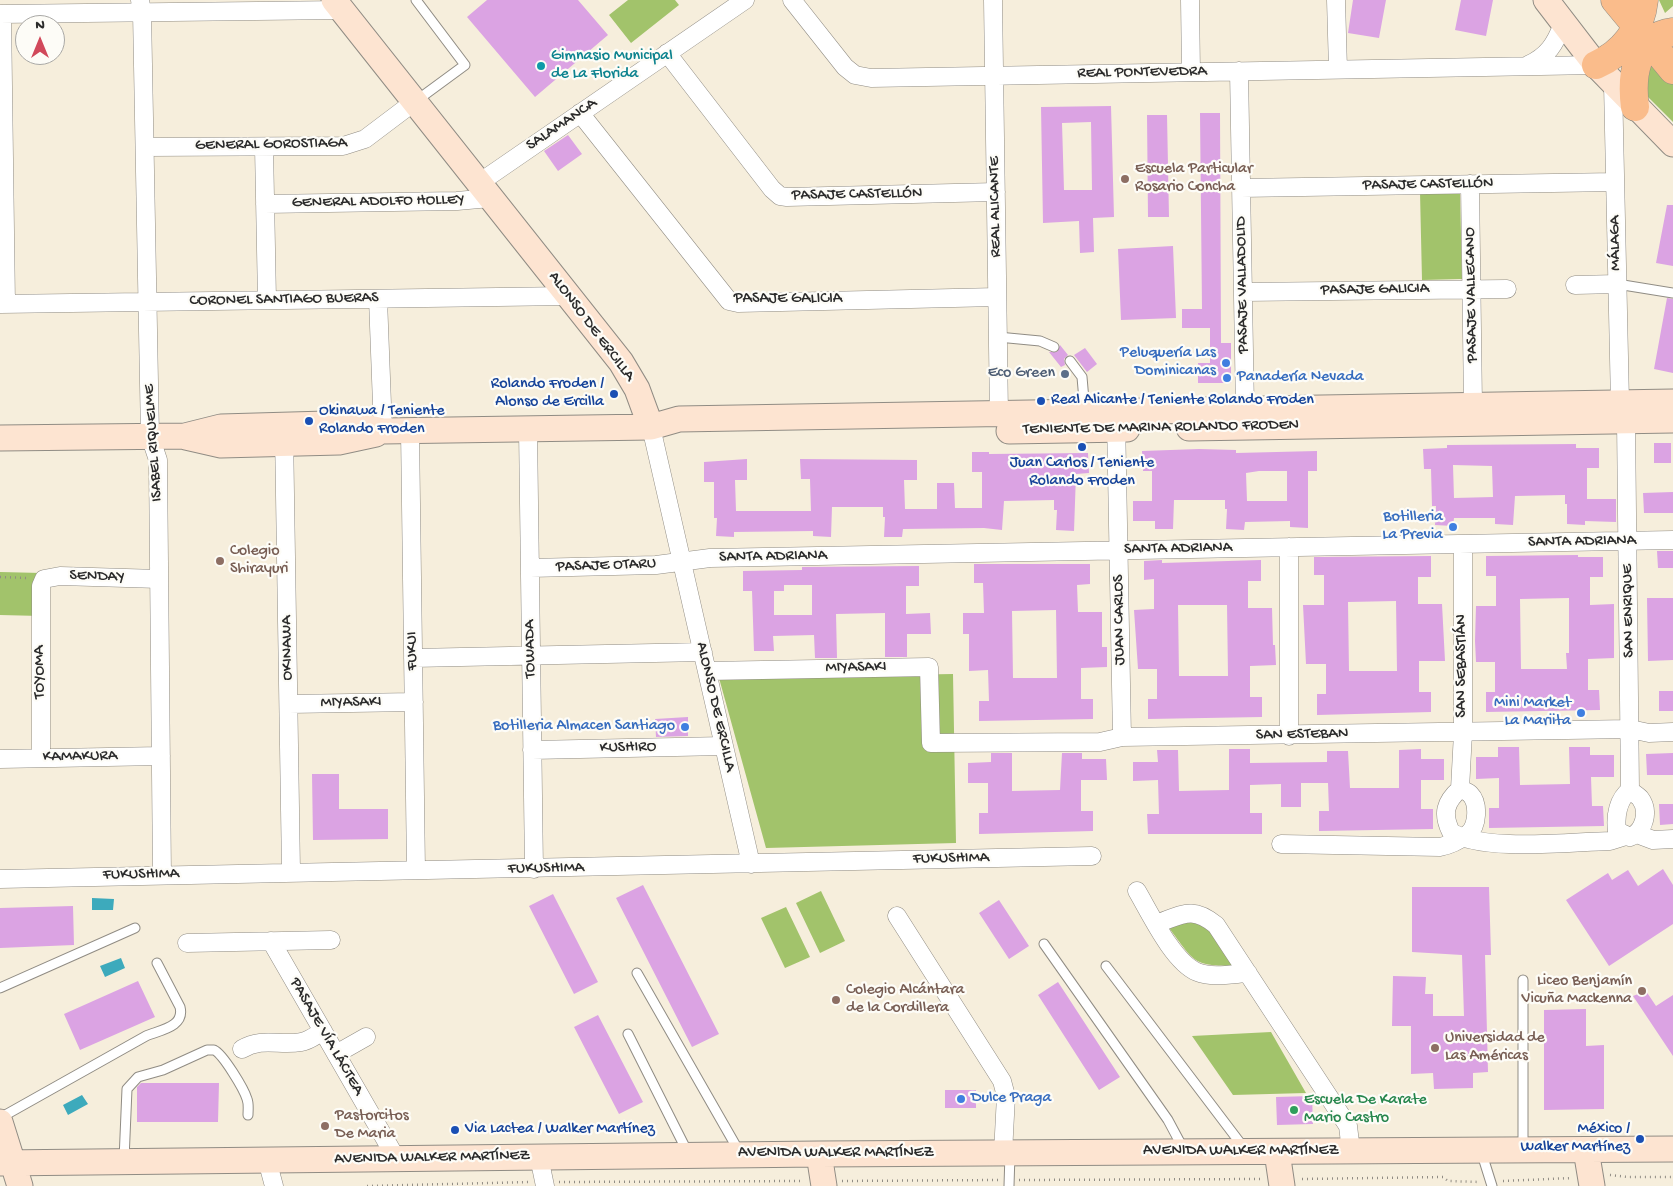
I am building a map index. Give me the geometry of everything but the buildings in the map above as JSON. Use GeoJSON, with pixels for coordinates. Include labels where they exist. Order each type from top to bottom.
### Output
{"type":"FeatureCollection","features":[{"type":"Feature","properties":{"kind":"main road"},"geometry":{"type":"LineString","coordinates":[[1615,0],[1654,22],[1673,70]]}},
{"type":"Feature","properties":{"kind":"main road"},"geometry":{"type":"LineString","coordinates":[[1604,74],[1619,51],[1654,22]]}},
{"type":"Feature","properties":{"kind":"main road"},"geometry":{"type":"LineString","coordinates":[[1635,107],[1634,70],[1654,22]]}},
{"type":"Feature","properties":{"kind":"street","name":"SALAMANCA"},"geometry":{"type":"LineString","coordinates":[[485,190],[580,113],[745,0]]}},
{"type":"Feature","properties":{"kind":"street","name":"REAL PONTEVEDRA"},"geometry":{"type":"LineString","coordinates":[[792,0],[844,67],[855,75],[871,78],[1527,66],[1604,74]]}},
{"type":"Feature","properties":{"kind":"street","name":"REAL ALICANTE"},"geometry":{"type":"LineString","coordinates":[[993,0],[999,414]]}},
{"type":"Feature","properties":{"kind":"street"},"geometry":{"type":"LineString","coordinates":[[1190,0],[1191,72]]}},
{"type":"Feature","properties":{"kind":"street"},"geometry":{"type":"LineString","coordinates":[[1336,0],[1338,70]]}},
{"type":"Feature","properties":{"kind":"street"},"geometry":{"type":"LineString","coordinates":[[1546,0],[1604,74],[1673,144]]}},
{"type":"Feature","properties":{"kind":"street","name":"ALONSO DE ERCILLA"},"geometry":{"type":"LineString","coordinates":[[342,5],[414,102],[569,296],[629,375],[651,427],[751,864]]}},
{"type":"Feature","properties":{"kind":"street"},"geometry":{"type":"LineString","coordinates":[[3,304],[1,14],[141,6],[342,5]]}},
{"type":"Feature","properties":{"kind":"street","name":"ISABEL RIQUELME"},"geometry":{"type":"LineString","coordinates":[[141,6],[150,436],[158,460],[162,874]]}},
{"type":"Feature","properties":{"kind":"street"},"geometry":{"type":"LineString","coordinates":[[1527,66],[1551,50],[1563,24]]}},
{"type":"Feature","properties":{"kind":"street","name":"PASAJE CASTELLÓN"},"geometry":{"type":"LineString","coordinates":[[668,53],[772,189],[780,196],[996,192]]}},
{"type":"Feature","properties":{"kind":"street","name":"PASAJE VALLADOLID"},"geometry":{"type":"LineString","coordinates":[[1239,71],[1245,410]]}},
{"type":"Feature","properties":{"kind":"street","name":"MÁLAGA"},"geometry":{"type":"LineString","coordinates":[[1604,74],[1615,182],[1617,284],[1623,412]]}},
{"type":"Feature","properties":{"kind":"street","name":"GENERAL GOROSTIAGA"},"geometry":{"type":"LineString","coordinates":[[145,147],[351,145],[372,134],[414,102]]}},
{"type":"Feature","properties":{"kind":"street","name":"PASAJE GALICIA"},"geometry":{"type":"LineString","coordinates":[[580,113],[722,296],[729,301],[738,303],[998,297]]}},
{"type":"Feature","properties":{"kind":"street"},"geometry":{"type":"LineString","coordinates":[[264,147],[267,300]]}},
{"type":"Feature","properties":{"kind":"street","name":"PASAJE CASTELLÓN"},"geometry":{"type":"LineString","coordinates":[[1241,188],[1615,182]]}},
{"type":"Feature","properties":{"kind":"street","name":"PASAJE VALLECANO"},"geometry":{"type":"LineString","coordinates":[[1470,184],[1473,405]]}},
{"type":"Feature","properties":{"kind":"street","name":"GENERAL ADOLFO HOLLEY"},"geometry":{"type":"LineString","coordinates":[[265,204],[457,201],[485,190]]}},
{"type":"Feature","properties":{"kind":"street"},"geometry":{"type":"LineString","coordinates":[[1575,285],[1617,284]]}},
{"type":"Feature","properties":{"kind":"street","name":"PASAJE GALICIA"},"geometry":{"type":"LineString","coordinates":[[1243,292],[1507,289]]}},
{"type":"Feature","properties":{"kind":"street","name":"CORONEL SANTIAGO BUERAS"},"geometry":{"type":"LineString","coordinates":[[3,304],[569,296]]}},
{"type":"Feature","properties":{"kind":"street"},"geometry":{"type":"LineString","coordinates":[[378,299],[383,431]]}},
{"type":"Feature","properties":{"kind":"street","name":"TENIENTE DE MARINA ROLANDO FRODEN"},"geometry":{"type":"LineString","coordinates":[[651,427],[665,434],[681,436],[1116,420],[1623,412],[1673,402]]}},
{"type":"Feature","properties":{"kind":"street","name":"TENIENTE DE MARINA ROLANDO FRODEN"},"geometry":{"type":"LineString","coordinates":[[0,438],[185,436],[221,445],[284,435],[355,440],[383,431],[651,427],[679,419],[1084,412],[1116,420],[1245,410],[1473,405],[1623,412],[1673,420]]}},
{"type":"Feature","properties":{"kind":"street","name":"SAN ENRIQUE"},"geometry":{"type":"LineString","coordinates":[[1623,412],[1628,541],[1630,790],[1620,801],[1616,825],[1617,831],[1632,835]]}},
{"type":"Feature","properties":{"kind":"street","name":"JUAN CARLOS"},"geometry":{"type":"LineString","coordinates":[[1116,420],[1122,738]]}},
{"type":"Feature","properties":{"kind":"street","name":"TOWADA"},"geometry":{"type":"LineString","coordinates":[[528,429],[534,869]]}},
{"type":"Feature","properties":{"kind":"street","name":"FUKUI"},"geometry":{"type":"LineString","coordinates":[[410,431],[416,870]]}},
{"type":"Feature","properties":{"kind":"street","name":"OKINAWA"},"geometry":{"type":"LineString","coordinates":[[284,435],[291,871]]}},
{"type":"Feature","properties":{"kind":"street","name":"SANTA ADRIANA"},"geometry":{"type":"LineString","coordinates":[[682,562],[720,558],[1673,540]]}},
{"type":"Feature","properties":{"kind":"street","name":"SAN SEBASTIÁN"},"geometry":{"type":"LineString","coordinates":[[1460,789],[1463,544]]}},
{"type":"Feature","properties":{"kind":"street"},"geometry":{"type":"LineString","coordinates":[[1289,548],[1289,736]]}},
{"type":"Feature","properties":{"kind":"street","name":"PASAJE OTARU"},"geometry":{"type":"LineString","coordinates":[[530,568],[656,565],[682,562]]}},
{"type":"Feature","properties":{"kind":"street","name":"SENDAY"},"geometry":{"type":"LineString","coordinates":[[43,583],[60,576],[159,579]]}},
{"type":"Feature","properties":{"kind":"street","name":"TOYOMA"},"geometry":{"type":"LineString","coordinates":[[41,758],[43,583]]}},
{"type":"Feature","properties":{"kind":"street"},"geometry":{"type":"LineString","coordinates":[[413,658],[703,652]]}},
{"type":"Feature","properties":{"kind":"street","name":"MIYASAKI"},"geometry":{"type":"LineString","coordinates":[[707,671],[930,667],[931,743]]}},
{"type":"Feature","properties":{"kind":"street","name":"MIYASAKI"},"geometry":{"type":"LineString","coordinates":[[289,704],[414,702]]}},
{"type":"Feature","properties":{"kind":"street","name":"SAN ESTEBAN"},"geometry":{"type":"LineString","coordinates":[[931,743],[1100,742],[1122,738],[1630,729],[1649,733],[1673,732]]}},
{"type":"Feature","properties":{"kind":"street","name":"KUSHIRO"},"geometry":{"type":"LineString","coordinates":[[532,750],[724,746]]}},
{"type":"Feature","properties":{"kind":"street","name":"KAMAKURA"},"geometry":{"type":"LineString","coordinates":[[0,759],[161,756]]}},
{"type":"Feature","properties":{"kind":"street"},"geometry":{"type":"LineString","coordinates":[[1281,844],[1440,847],[1452,844],[1460,838],[1469,834],[1474,826],[1476,813],[1476,804],[1470,794],[1460,789],[1450,797],[1445,808],[1447,824],[1451,832],[1460,838],[1496,844],[1610,841],[1632,835],[1644,825],[1644,806],[1641,799],[1630,790]]}},
{"type":"Feature","properties":{"kind":"street"},"geometry":{"type":"LineString","coordinates":[[1632,835],[1653,840],[1673,840]]}},
{"type":"Feature","properties":{"kind":"street","name":"FUKUSHIMA"},"geometry":{"type":"LineString","coordinates":[[0,878],[291,871],[534,869],[1092,856]]}},
{"type":"Feature","properties":{"kind":"street"},"geometry":{"type":"LineString","coordinates":[[1137,891],[1156,924],[1183,964],[1198,972],[1218,975],[1248,972]]}},
{"type":"Feature","properties":{"kind":"street"},"geometry":{"type":"LineString","coordinates":[[1156,924],[1188,913],[1203,915],[1216,925],[1348,1126],[1350,1151]]}},
{"type":"Feature","properties":{"kind":"street"},"geometry":{"type":"LineString","coordinates":[[897,916],[1002,1081],[1006,1096],[1007,1153]]}},
{"type":"Feature","properties":{"kind":"street"},"geometry":{"type":"LineString","coordinates":[[187,943],[331,940]]}},
{"type":"Feature","properties":{"kind":"street","name":"PASAJE VÍA LÁCTEA"},"geometry":{"type":"LineString","coordinates":[[271,941],[396,1158]]}},
{"type":"Feature","properties":{"kind":"street"},"geometry":{"type":"LineString","coordinates":[[242,1049],[250,1044],[264,1041],[303,1042],[323,1031]]}},
{"type":"Feature","properties":{"kind":"street"},"geometry":{"type":"LineString","coordinates":[[336,1054],[366,1037]]}},
{"type":"Feature","properties":{"kind":"street"},"geometry":{"type":"LineString","coordinates":[[0,1120],[11,1171]]}},
{"type":"Feature","properties":{"kind":"street","name":"AVENIDA WALKER MARTÍNEZ"},"geometry":{"type":"LineString","coordinates":[[11,1171],[124,1162],[396,1158],[1673,1149]]}},
{"type":"Feature","properties":{"kind":"street"},"geometry":{"type":"LineString","coordinates":[[1586,1150],[1592,1186]]}},
{"type":"Feature","properties":{"kind":"street"},"geometry":{"type":"LineString","coordinates":[[1276,1152],[1282,1186]]}},
{"type":"Feature","properties":{"kind":"street"},"geometry":{"type":"LineString","coordinates":[[818,1154],[824,1186]]}},
{"type":"Feature","properties":{"kind":"street"},"geometry":{"type":"LineString","coordinates":[[539,1157],[545,1186]]}},
{"type":"Feature","properties":{"kind":"street"},"geometry":{"type":"LineString","coordinates":[[267,1160],[274,1186]]}},
{"type":"Feature","properties":{"kind":"lane"},"geometry":{"type":"LineString","coordinates":[[414,102],[465,65],[416,0]]}},
{"type":"Feature","properties":{"kind":"lane"},"geometry":{"type":"LineString","coordinates":[[1617,284],[1673,293]]}},
{"type":"Feature","properties":{"kind":"lane"},"geometry":{"type":"LineString","coordinates":[[998,337],[1040,341],[1054,346]]}},
{"type":"Feature","properties":{"kind":"lane"},"geometry":{"type":"LineString","coordinates":[[1070,361],[1082,377],[1084,412]]}},
{"type":"Feature","properties":{"kind":"lane"},"geometry":{"type":"LineString","coordinates":[[0,988],[135,928]]}},
{"type":"Feature","properties":{"kind":"lane"},"geometry":{"type":"LineString","coordinates":[[1044,944],[1168,1120],[1185,1152]]}},
{"type":"Feature","properties":{"kind":"lane"},"geometry":{"type":"LineString","coordinates":[[0,1120],[146,1036],[178,1022],[181,1012],[180,1007],[157,963]]}},
{"type":"Feature","properties":{"kind":"lane"},"geometry":{"type":"LineString","coordinates":[[1106,966],[1247,1152]]}},
{"type":"Feature","properties":{"kind":"lane"},"geometry":{"type":"LineString","coordinates":[[637,973],[742,1155]]}},
{"type":"Feature","properties":{"kind":"lane"},"geometry":{"type":"LineString","coordinates":[[1523,980],[1523,1151]]}},
{"type":"Feature","properties":{"kind":"lane"},"geometry":{"type":"LineString","coordinates":[[628,1034],[689,1155]]}},
{"type":"Feature","properties":{"kind":"lane"},"geometry":{"type":"LineString","coordinates":[[124,1162],[127,1089],[130,1084],[138,1077],[163,1070],[207,1050],[218,1052],[234,1077],[247,1099],[248,1115]]}},
{"type":"Feature","properties":{"kind":"lane"},"geometry":{"type":"LineString","coordinates":[[1481,1151],[1492,1186]]}},
{"type":"Feature","properties":{"kind":"lane"},"geometry":{"type":"LineString","coordinates":[[1007,1153],[1009,1186]]}},
{"type":"Feature","properties":{"kind":"path"},"geometry":{"type":"LineString","coordinates":[[0,577],[43,583]]}},
{"type":"Feature","properties":{"kind":"green space"},"geometry":{"type":"Polygon","coordinates":[[[628,0],[675,0],[679,5],[631,43],[609,15],[628,0]]]}},
{"type":"Feature","properties":{"kind":"green space"},"geometry":{"type":"Polygon","coordinates":[[[1659,0],[1673,0],[1673,6],[1665,13],[1659,0]]]}},
{"type":"Feature","properties":{"kind":"green space"},"geometry":{"type":"Polygon","coordinates":[[[1650,58],[1673,84],[1673,122],[1648,97],[1644,67],[1650,58]]]}},
{"type":"Feature","properties":{"kind":"green space"},"geometry":{"type":"Polygon","coordinates":[[[1460,191],[1462,279],[1422,280],[1420,192],[1460,191]]]}},
{"type":"Feature","properties":{"kind":"green space"},"geometry":{"type":"Polygon","coordinates":[[[0,572],[42,573],[41,616],[0,615],[0,572]]]}},
{"type":"Feature","properties":{"kind":"green space"},"geometry":{"type":"Polygon","coordinates":[[[953,674],[956,843],[766,848],[719,678],[953,674]]]}},
{"type":"Feature","properties":{"kind":"green space"},"geometry":{"type":"Polygon","coordinates":[[[821,891],[845,941],[820,953],[796,903],[821,891]]]}},
{"type":"Feature","properties":{"kind":"green space"},"geometry":{"type":"Polygon","coordinates":[[[786,907],[810,957],[785,968],[761,918],[786,907]]]}},
{"type":"Feature","properties":{"kind":"green space"},"geometry":{"type":"Polygon","coordinates":[[[1192,918],[1206,923],[1236,966],[1202,963],[1190,955],[1169,928],[1192,918]]]}},
{"type":"Feature","properties":{"kind":"green space"},"geometry":{"type":"Polygon","coordinates":[[[1271,1032],[1306,1093],[1233,1095],[1192,1036],[1271,1032]]]}},
{"type":"Feature","properties":{"kind":"water"},"geometry":{"type":"Polygon","coordinates":[[[92,898],[114,899],[113,910],[92,910],[92,898]]]}},
{"type":"Feature","properties":{"kind":"water"},"geometry":{"type":"Polygon","coordinates":[[[121,958],[125,968],[105,977],[100,966],[121,958]]]}},
{"type":"Feature","properties":{"kind":"water"},"geometry":{"type":"Polygon","coordinates":[[[82,1095],[88,1104],[68,1115],[63,1105],[82,1095]]]}},
{"type":"Feature","properties":{"kind":"place","name":"Gimnasio Municipal de La Florida"},"geometry":{"type":"Point","coordinates":[541,66]}},
{"type":"Feature","properties":{"kind":"place","name":"Escuela Particular Rosario Concha"},"geometry":{"type":"Point","coordinates":[1125,179]}},
{"type":"Feature","properties":{"kind":"place","name":"Peluquería Las Dominicanas"},"geometry":{"type":"Point","coordinates":[1226,363]}},
{"type":"Feature","properties":{"kind":"place","name":"Eco Green"},"geometry":{"type":"Point","coordinates":[1065,374]}},
{"type":"Feature","properties":{"kind":"place","name":"Panadería Nevada"},"geometry":{"type":"Point","coordinates":[1227,378]}},
{"type":"Feature","properties":{"kind":"place","name":"Rolando Froden / Alonso de Ercilla"},"geometry":{"type":"Point","coordinates":[614,394]}},
{"type":"Feature","properties":{"kind":"place","name":"Real Alicante / Teniente Rolando Froden"},"geometry":{"type":"Point","coordinates":[1041,401]}},
{"type":"Feature","properties":{"kind":"place","name":"Okinawa / Teniente Rolando Froden"},"geometry":{"type":"Point","coordinates":[309,421]}},
{"type":"Feature","properties":{"kind":"place","name":"Juan Carlos / Teniente Rolando Froden"},"geometry":{"type":"Point","coordinates":[1082,447]}},
{"type":"Feature","properties":{"kind":"place","name":"Botilleria La Previa"},"geometry":{"type":"Point","coordinates":[1453,527]}},
{"type":"Feature","properties":{"kind":"place","name":"Colegio Shirayuri"},"geometry":{"type":"Point","coordinates":[220,561]}},
{"type":"Feature","properties":{"kind":"place","name":"Mini Market La Mariita"},"geometry":{"type":"Point","coordinates":[1581,713]}},
{"type":"Feature","properties":{"kind":"place","name":"Botilleria Almacen Santiago"},"geometry":{"type":"Point","coordinates":[685,727]}},
{"type":"Feature","properties":{"kind":"place","name":"Liceo Benjamín Vicuña Mackenna"},"geometry":{"type":"Point","coordinates":[1642,991]}},
{"type":"Feature","properties":{"kind":"place","name":"Colegio Alcántara de la Cordillera"},"geometry":{"type":"Point","coordinates":[836,1000]}},
{"type":"Feature","properties":{"kind":"place","name":"Universidad de Las Américas"},"geometry":{"type":"Point","coordinates":[1435,1048]}},
{"type":"Feature","properties":{"kind":"place","name":"Dulce Praga"},"geometry":{"type":"Point","coordinates":[961,1099]}},
{"type":"Feature","properties":{"kind":"place","name":"Escuela De Karate Mario Castro"},"geometry":{"type":"Point","coordinates":[1294,1110]}},
{"type":"Feature","properties":{"kind":"place","name":"Pastorcitos De Maria"},"geometry":{"type":"Point","coordinates":[325,1126]}},
{"type":"Feature","properties":{"kind":"place","name":"Via Lactea / Walker Martínez"},"geometry":{"type":"Point","coordinates":[455,1130]}},
{"type":"Feature","properties":{"kind":"place","name":"México / Walker Martínez"},"geometry":{"type":"Point","coordinates":[1640,1139]}}]}
